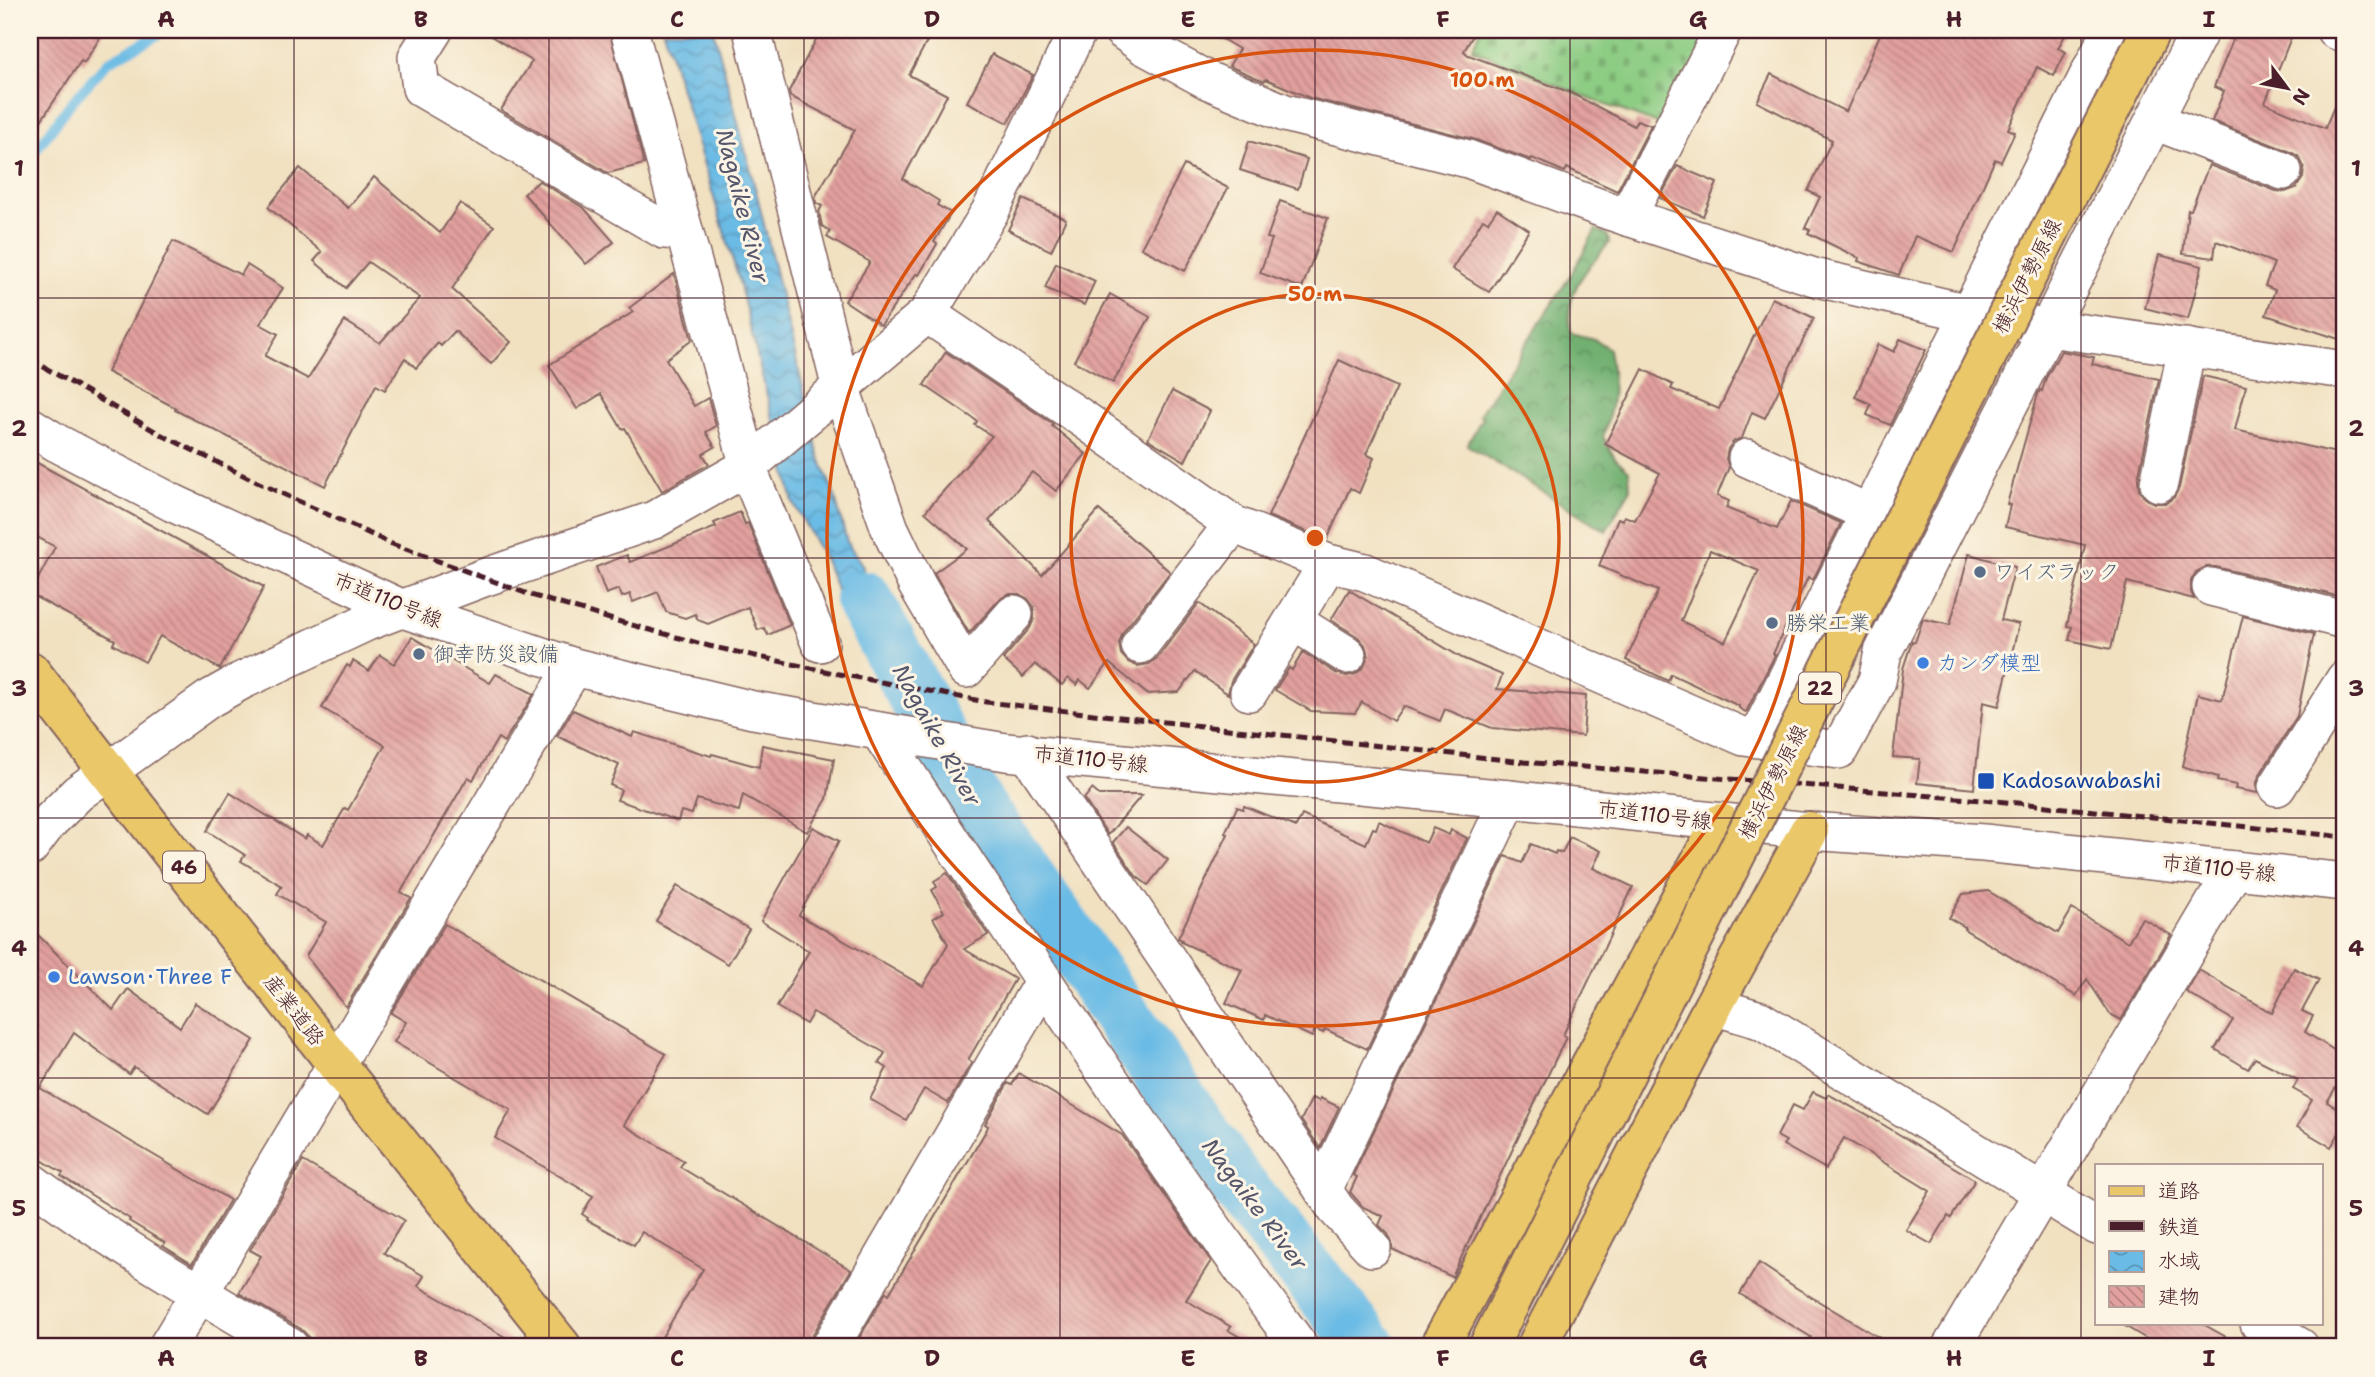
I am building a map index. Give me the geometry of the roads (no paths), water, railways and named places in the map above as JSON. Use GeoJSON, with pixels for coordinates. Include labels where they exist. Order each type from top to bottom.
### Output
{"type":"FeatureCollection","features":[{"type":"Feature","properties":{"kind":"main road","name":"横浜伊勢原線"},"geometry":{"type":"LineString","coordinates":[[1488,1347],[2151,30]]}},
{"type":"Feature","properties":{"kind":"main road","name":"産業道路"},"geometry":{"type":"LineString","coordinates":[[30,671],[337,1065],[562,1347]]}},
{"type":"Feature","properties":{"kind":"main road"},"geometry":{"type":"LineString","coordinates":[[1443,1339],[1720,823]]}},
{"type":"Feature","properties":{"kind":"main road"},"geometry":{"type":"LineString","coordinates":[[1536,1347],[1713,1006],[1808,831]]}},
{"type":"Feature","properties":{"kind":"street"},"geometry":{"type":"LineString","coordinates":[[434,30],[417,57],[421,88],[664,230],[684,231]]}},
{"type":"Feature","properties":{"kind":"street"},"geometry":{"type":"LineString","coordinates":[[629,30],[745,452],[753,462],[820,643]]}},
{"type":"Feature","properties":{"kind":"street"},"geometry":{"type":"LineString","coordinates":[[752,30],[836,393],[890,530],[917,585],[966,669],[1014,614]]}},
{"type":"Feature","properties":{"kind":"street"},"geometry":{"type":"LineString","coordinates":[[30,846],[78,793],[209,698],[367,622],[483,578],[654,520],[753,462],[928,314],[991,210],[1079,30]]}},
{"type":"Feature","properties":{"kind":"street"},"geometry":{"type":"LineString","coordinates":[[1122,30],[1144,46],[1207,80],[1285,113],[1468,159],[1627,217],[1817,278],[2048,328],[2345,370]]}},
{"type":"Feature","properties":{"kind":"street"},"geometry":{"type":"LineString","coordinates":[[1627,217],[1723,30]]}},
{"type":"Feature","properties":{"kind":"street"},"geometry":{"type":"LineString","coordinates":[[1757,738],[2111,30]]}},
{"type":"Feature","properties":{"kind":"street"},"geometry":{"type":"LineString","coordinates":[[928,314],[1233,524],[1328,563],[1365,572],[1744,737],[1839,750],[1877,681],[1883,652],[1927,564],[2200,30]]}},
{"type":"Feature","properties":{"kind":"street"},"geometry":{"type":"LineString","coordinates":[[2335,30],[2345,34]]}},
{"type":"Feature","properties":{"kind":"street"},"geometry":{"type":"LineString","coordinates":[[2155,121],[2283,171]]}},
{"type":"Feature","properties":{"kind":"street"},"geometry":{"type":"LineString","coordinates":[[2159,483],[2187,347]]}},
{"type":"Feature","properties":{"kind":"street","name":"市道110号線"},"geometry":{"type":"LineString","coordinates":[[30,426],[57,443],[173,503],[403,608],[574,667],[752,710],[1017,752],[1509,799],[1720,823],[1984,843],[2345,882]]}},
{"type":"Feature","properties":{"kind":"street"},"geometry":{"type":"LineString","coordinates":[[1747,458],[1864,523],[1927,564]]}},
{"type":"Feature","properties":{"kind":"street"},"geometry":{"type":"LineString","coordinates":[[1140,645],[1233,524]]}},
{"type":"Feature","properties":{"kind":"street"},"geometry":{"type":"LineString","coordinates":[[1249,692],[1328,563]]}},
{"type":"Feature","properties":{"kind":"street"},"geometry":{"type":"LineString","coordinates":[[2211,587],[2345,620]]}},
{"type":"Feature","properties":{"kind":"street"},"geometry":{"type":"LineString","coordinates":[[1293,621],[1347,655]]}},
{"type":"Feature","properties":{"kind":"street"},"geometry":{"type":"LineString","coordinates":[[167,1347],[337,1065],[456,860],[574,667]]}},
{"type":"Feature","properties":{"kind":"street"},"geometry":{"type":"LineString","coordinates":[[2277,787],[2334,721],[2345,679]]}},
{"type":"Feature","properties":{"kind":"street"},"geometry":{"type":"LineString","coordinates":[[886,732],[1043,982],[1241,1269],[1298,1346]]}},
{"type":"Feature","properties":{"kind":"street"},"geometry":{"type":"LineString","coordinates":[[1017,752],[1336,1209],[1372,1248]]}},
{"type":"Feature","properties":{"kind":"street"},"geometry":{"type":"LineString","coordinates":[[1323,1190],[1509,799]]}},
{"type":"Feature","properties":{"kind":"street"},"geometry":{"type":"LineString","coordinates":[[1951,1347],[2234,870]]}},
{"type":"Feature","properties":{"kind":"street"},"geometry":{"type":"LineString","coordinates":[[830,1347],[1043,982]]}},
{"type":"Feature","properties":{"kind":"street"},"geometry":{"type":"LineString","coordinates":[[1713,1006],[1760,1020],[2095,1225]]}},
{"type":"Feature","properties":{"kind":"street"},"geometry":{"type":"LineString","coordinates":[[30,1181],[60,1204],[199,1293],[290,1347]]}},
{"type":"Feature","properties":{"kind":"street"},"geometry":{"type":"LineString","coordinates":[[2261,1324],[2300,1347]]}},
{"type":"Feature","properties":{"kind":"water"},"geometry":{"type":"Polygon","coordinates":[[[663,30],[712,30],[716,39],[757,195],[819,455],[835,497],[847,542],[862,565],[869,587],[877,587],[921,673],[881,667],[836,589],[825,560],[793,502],[738,277],[663,30]]]}},
{"type":"Feature","properties":{"kind":"waterway"},"geometry":{"type":"LineString","coordinates":[[30,158],[70,104],[109,61],[167,30]]}},
{"type":"Feature","properties":{"kind":"waterway","name":"Nagaike River"},"geometry":{"type":"LineString","coordinates":[[864,600],[976,806],[1236,1184],[1368,1347]]}},
{"type":"Feature","properties":{"kind":"railway"},"geometry":{"type":"LineString","coordinates":[[30,359],[160,434],[392,544],[531,595],[610,619],[709,646],[834,673],[986,702],[1524,762],[2018,803],[2345,837]]}},
{"type":"Feature","properties":{"kind":"place","name":"ワイズラック"},"geometry":{"type":"Point","coordinates":[1980,572]}},
{"type":"Feature","properties":{"kind":"place","name":"勝栄工業"},"geometry":{"type":"Point","coordinates":[1772,623]}},
{"type":"Feature","properties":{"kind":"place","name":"御幸防災設備"},"geometry":{"type":"Point","coordinates":[419,654]}},
{"type":"Feature","properties":{"kind":"place","name":"カンダ模型"},"geometry":{"type":"Point","coordinates":[1923,663]}},
{"type":"Feature","properties":{"kind":"place","name":"Kadosawabashi"},"geometry":{"type":"Point","coordinates":[1986,781]}},
{"type":"Feature","properties":{"kind":"place","name":"Lawson･Three F"},"geometry":{"type":"Point","coordinates":[54,977]}}]}
